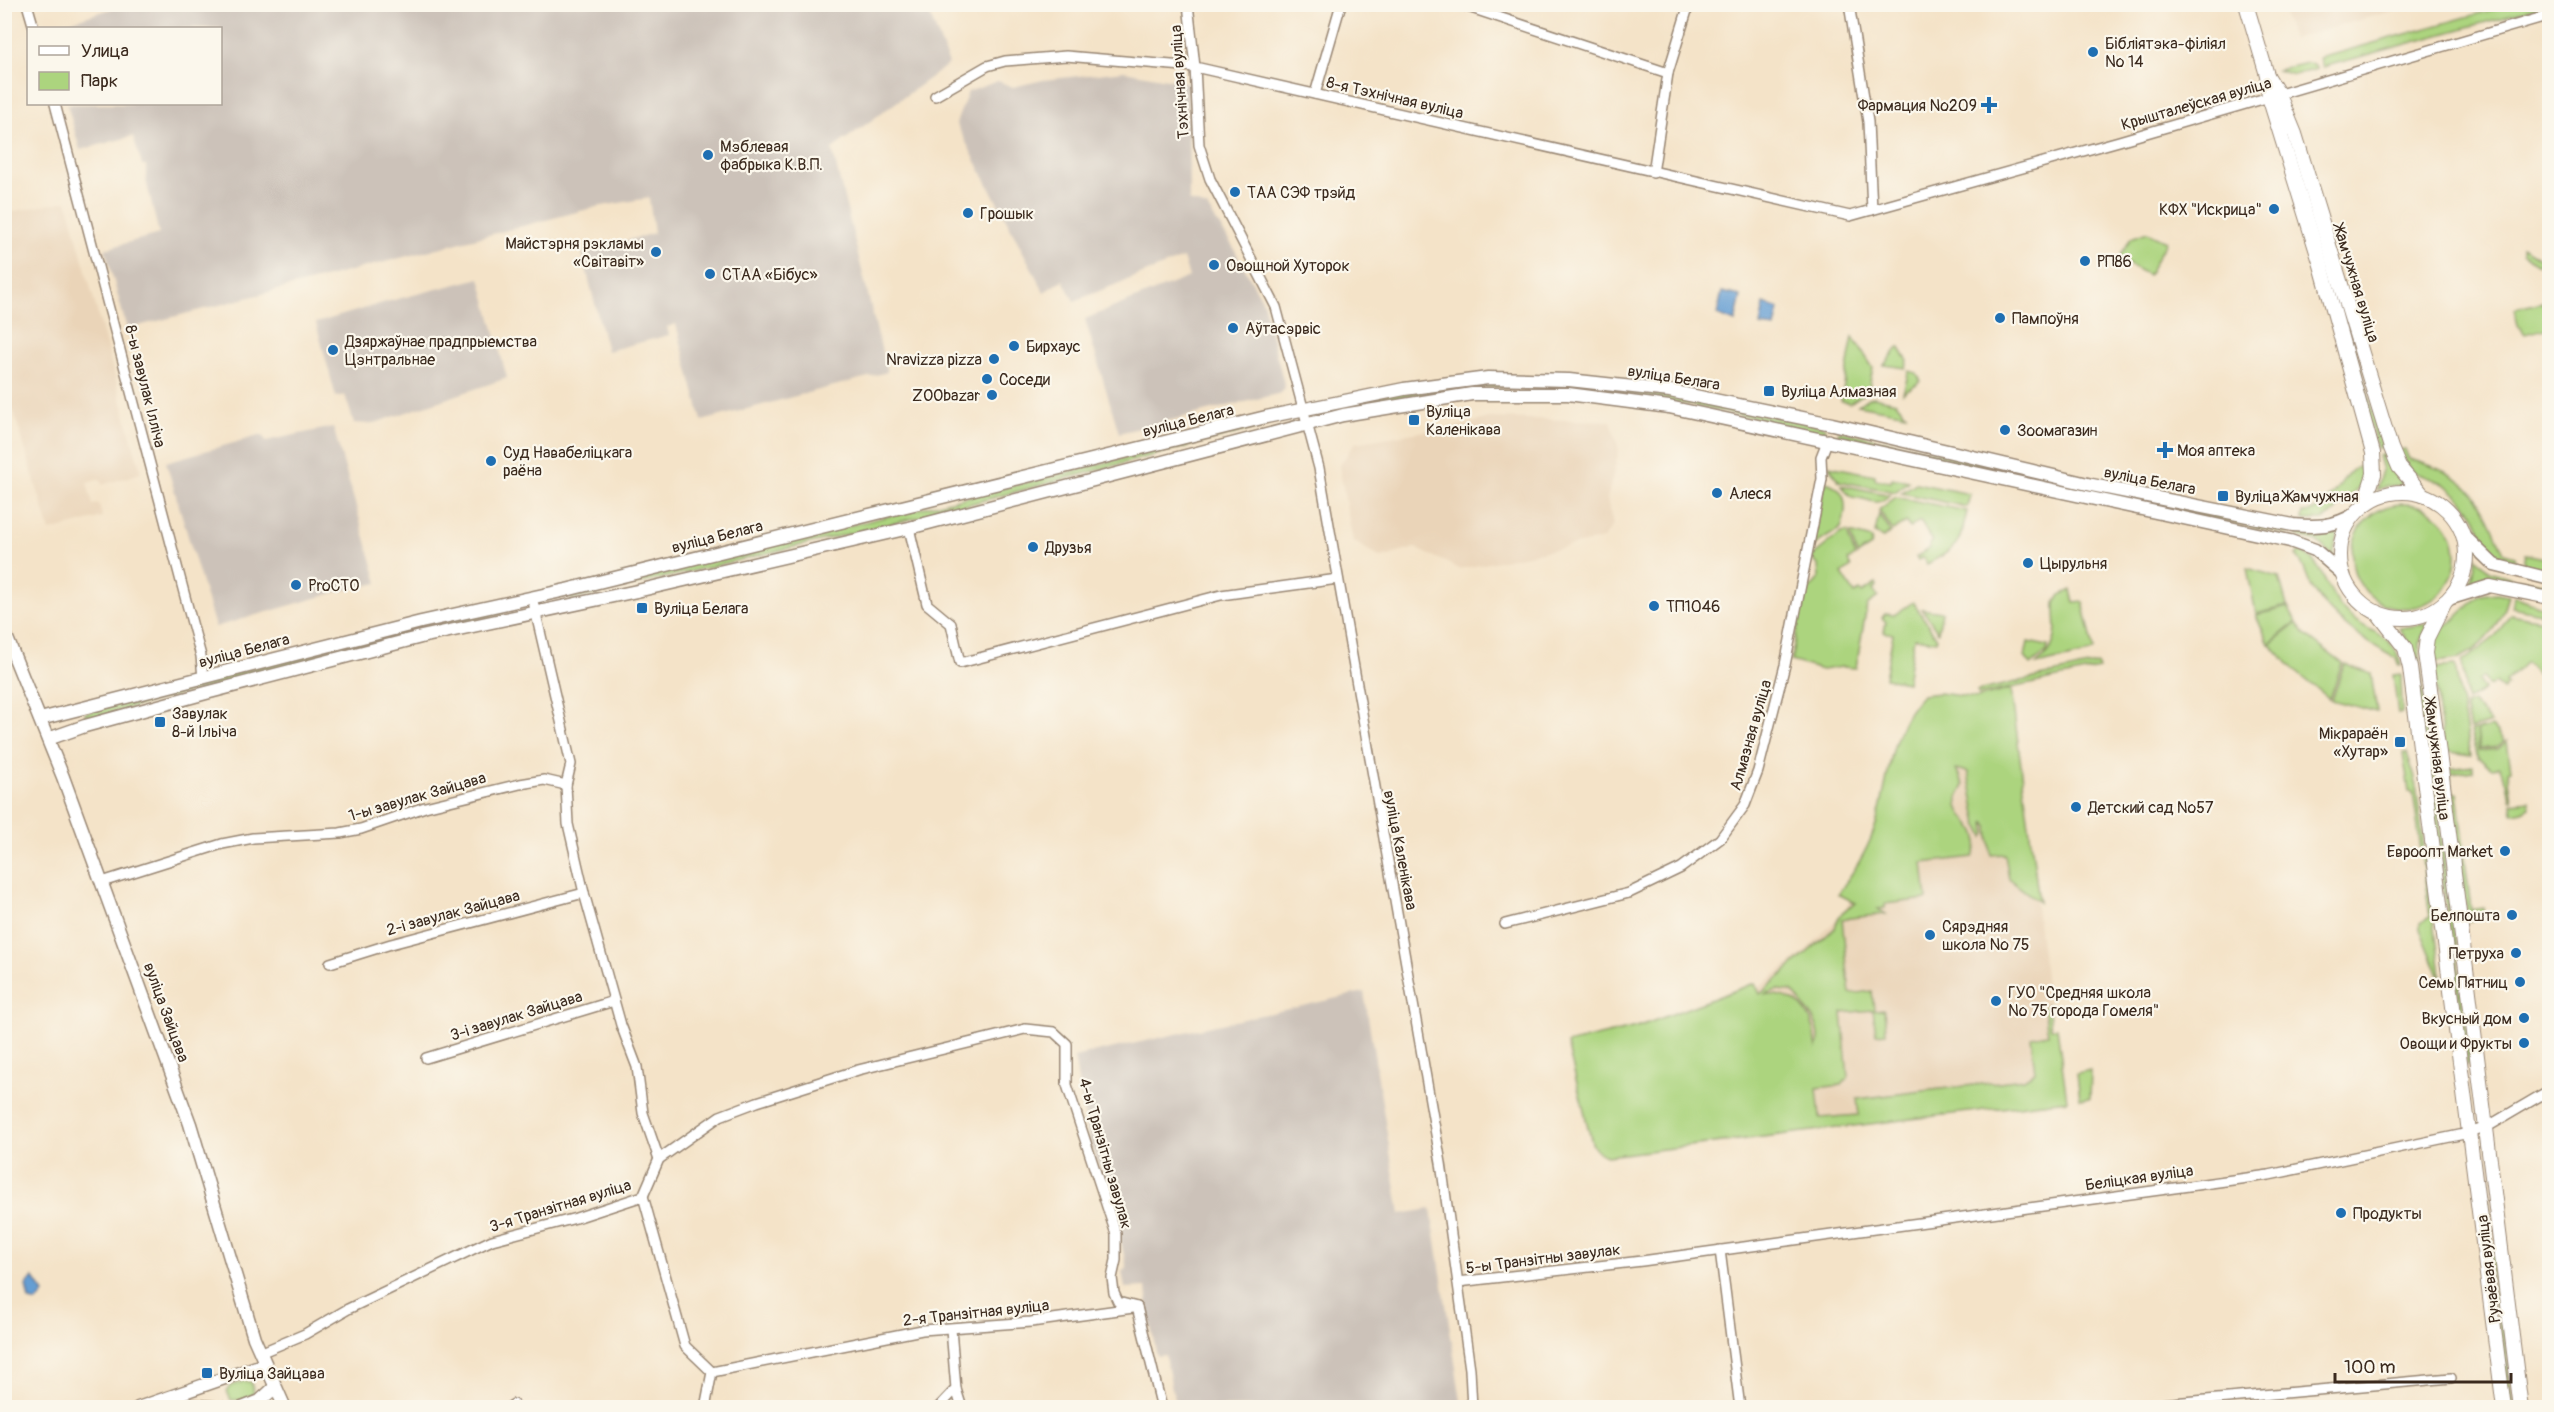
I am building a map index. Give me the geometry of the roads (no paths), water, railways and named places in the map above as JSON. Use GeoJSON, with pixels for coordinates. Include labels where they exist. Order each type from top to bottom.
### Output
{"type":"FeatureCollection","features":[{"type":"Feature","properties":{"kind":"main road","name":"Жамчужная вуліца"},"geometry":{"type":"LineString","coordinates":[[2246,4],[2274,96],[2373,453],[2374,474],[2365,502]]}},
{"type":"Feature","properties":{"kind":"main road","name":"Жамчужная вуліца"},"geometry":{"type":"LineString","coordinates":[[2274,96],[2295,134],[2391,448],[2399,467],[2423,495]]}},
{"type":"Feature","properties":{"kind":"main road"},"geometry":{"type":"LineString","coordinates":[[2399,492],[2423,495],[2436,501],[2451,514],[2463,534],[2466,551],[2463,573],[2446,601],[2420,615],[2398,618],[2377,612],[2355,596],[2344,575],[2341,548],[2347,526],[2365,502],[2399,492]]}},
{"type":"Feature","properties":{"kind":"main road","name":"Жамчужная вуліца"},"geometry":{"type":"LineString","coordinates":[[2446,601],[2427,638],[2425,666],[2439,753],[2487,1127]]}},
{"type":"Feature","properties":{"kind":"main road","name":"Жамчужная вуліца"},"geometry":{"type":"LineString","coordinates":[[2377,612],[2397,636],[2409,658],[2469,1133]]}},
{"type":"Feature","properties":{"kind":"main road","name":"Ручаёвая вуліца"},"geometry":{"type":"LineString","coordinates":[[2487,1127],[2521,1407]]}},
{"type":"Feature","properties":{"kind":"main road","name":"Ручаёвая вуліца"},"geometry":{"type":"LineString","coordinates":[[2469,1133],[2504,1407]]}},
{"type":"Feature","properties":{"kind":"street"},"geometry":{"type":"LineString","coordinates":[[27,4],[34,27]]}},
{"type":"Feature","properties":{"kind":"street","name":"Тэхнічная вуліца"},"geometry":{"type":"LineString","coordinates":[[1188,4],[1195,67],[1198,145],[1210,179],[1276,307],[1308,424]]}},
{"type":"Feature","properties":{"kind":"street"},"geometry":{"type":"LineString","coordinates":[[1315,94],[1341,4]]}},
{"type":"Feature","properties":{"kind":"street"},"geometry":{"type":"LineString","coordinates":[[1459,4],[1668,73]]}},
{"type":"Feature","properties":{"kind":"street"},"geometry":{"type":"LineString","coordinates":[[1653,173],[1668,73],[1689,4]]}},
{"type":"Feature","properties":{"kind":"street"},"geometry":{"type":"LineString","coordinates":[[1849,4],[1868,122],[1872,210]]}},
{"type":"Feature","properties":{"kind":"street","name":"Крышталеўская вуліца"},"geometry":{"type":"LineString","coordinates":[[1850,216],[2550,15]]}},
{"type":"Feature","properties":{"kind":"street","name":"8-я Тэхнічная вуліца"},"geometry":{"type":"LineString","coordinates":[[935,96],[987,66],[1005,61],[1066,56],[1195,67],[1850,216]]}},
{"type":"Feature","properties":{"kind":"street","name":"8-ы завулак Ілліча"},"geometry":{"type":"LineString","coordinates":[[55,105],[197,639],[203,678]]}},
{"type":"Feature","properties":{"kind":"street","name":"вуліца Белага"},"geometry":{"type":"LineString","coordinates":[[40,719],[399,627],[532,597],[1304,408],[1442,382],[1488,378],[1569,380],[1670,391],[1851,429],[2092,485],[2293,525],[2319,528],[2345,520],[2355,514]]}},
{"type":"Feature","properties":{"kind":"street","name":"вуліца Белага"},"geometry":{"type":"LineString","coordinates":[[48,739],[196,696],[421,636],[637,591],[909,528],[1308,424],[1400,405],[1472,394],[1568,394],[1669,407],[1828,439],[2031,486],[2290,541],[2315,550],[2344,575]]}},
{"type":"Feature","properties":{"kind":"street","name":"вуліца Каленікава"},"geometry":{"type":"LineString","coordinates":[[1308,424],[1319,468],[1404,947],[1441,1163],[1458,1282]]}},
{"type":"Feature","properties":{"kind":"street","name":"Алмазная вуліца"},"geometry":{"type":"LineString","coordinates":[[1505,924],[1629,893],[1681,868],[1720,839],[1745,805],[1758,771],[1785,665],[1822,479],[1821,457],[1828,439]]}},
{"type":"Feature","properties":{"kind":"street"},"geometry":{"type":"LineString","coordinates":[[909,528],[923,595],[931,610],[951,624],[960,663],[1221,595],[1338,579]]}},
{"type":"Feature","properties":{"kind":"street"},"geometry":{"type":"LineString","coordinates":[[2463,534],[2494,565],[2550,579]]}},
{"type":"Feature","properties":{"kind":"street"},"geometry":{"type":"LineString","coordinates":[[2446,601],[2490,586],[2550,598]]}},
{"type":"Feature","properties":{"kind":"street"},"geometry":{"type":"LineString","coordinates":[[532,597],[571,764],[566,785],[568,824],[584,893],[614,1001],[637,1067],[643,1113],[659,1160]]}},
{"type":"Feature","properties":{"kind":"street","name":"вуліца Зайцава"},"geometry":{"type":"LineString","coordinates":[[4,631],[102,882],[190,1124],[262,1358],[285,1407]]}},
{"type":"Feature","properties":{"kind":"street","name":"1-ы завулак Зайцава"},"geometry":{"type":"LineString","coordinates":[[102,882],[222,844],[253,838],[324,832],[340,833],[361,829],[425,807],[520,784],[544,780],[566,785]]}},
{"type":"Feature","properties":{"kind":"street","name":"2-і завулак Зайцава"},"geometry":{"type":"LineString","coordinates":[[330,963],[402,941],[584,893]]}},
{"type":"Feature","properties":{"kind":"street","name":"3-і завулак Зайцава"},"geometry":{"type":"LineString","coordinates":[[426,1058],[614,1001]]}},
{"type":"Feature","properties":{"kind":"street","name":"4-ы Транзітны завулак"},"geometry":{"type":"LineString","coordinates":[[659,1160],[720,1116],[756,1102],[858,1070],[1025,1029],[1054,1032],[1067,1044],[1067,1085],[1116,1234],[1116,1260],[1112,1278],[1114,1293],[1118,1302],[1137,1307]]}},
{"type":"Feature","properties":{"kind":"street","name":"Беліцкая вуліца"},"geometry":{"type":"LineString","coordinates":[[1720,1250],[2269,1175],[2469,1133],[2487,1127],[2550,1090]]}},
{"type":"Feature","properties":{"kind":"street","name":"3-я Транзітная вуліца"},"geometry":{"type":"LineString","coordinates":[[262,1358],[348,1309],[492,1240],[576,1218],[643,1196],[659,1160]]}},
{"type":"Feature","properties":{"kind":"street"},"geometry":{"type":"LineString","coordinates":[[643,1196],[685,1346],[712,1372],[705,1407]]}},
{"type":"Feature","properties":{"kind":"street"},"geometry":{"type":"LineString","coordinates":[[1720,1250],[1740,1407]]}},
{"type":"Feature","properties":{"kind":"street","name":"5-ы Транзітны завулак"},"geometry":{"type":"LineString","coordinates":[[1472,1407],[1470,1369],[1458,1282],[1720,1250]]}},
{"type":"Feature","properties":{"kind":"street"},"geometry":{"type":"LineString","coordinates":[[1137,1307],[1162,1407]]}},
{"type":"Feature","properties":{"kind":"street","name":"2-я Транзітная вуліца"},"geometry":{"type":"LineString","coordinates":[[712,1372],[922,1330],[1032,1322],[1137,1307]]}},
{"type":"Feature","properties":{"kind":"street"},"geometry":{"type":"LineString","coordinates":[[951,1329],[956,1389],[962,1407]]}},
{"type":"Feature","properties":{"kind":"street"},"geometry":{"type":"LineString","coordinates":[[138,1407],[154,1403],[262,1358]]}},
{"type":"Feature","properties":{"kind":"street"},"geometry":{"type":"LineString","coordinates":[[2117,1407],[2451,1378]]}},
{"type":"Feature","properties":{"kind":"street"},"geometry":{"type":"LineString","coordinates":[[242,1407],[260,1401],[275,1387]]}},
{"type":"Feature","properties":{"kind":"street"},"geometry":{"type":"LineString","coordinates":[[938,1407],[956,1389]]}},
{"type":"Feature","properties":{"kind":"street"},"geometry":{"type":"LineString","coordinates":[[154,1403],[222,1407]]}},
{"type":"Feature","properties":{"kind":"water"},"geometry":{"type":"Polygon","coordinates":[[[1722,292],[1741,296],[1735,322],[1717,315],[1722,292]]]}},
{"type":"Feature","properties":{"kind":"water"},"geometry":{"type":"Polygon","coordinates":[[[1764,304],[1779,309],[1775,328],[1760,326],[1764,304]]]}},
{"type":"Feature","properties":{"kind":"water"},"geometry":{"type":"Polygon","coordinates":[[[33,1277],[44,1293],[37,1302],[29,1300],[26,1286],[33,1277]]]}},
{"type":"Feature","properties":{"kind":"place","name":"Бібліятэка-філіял № 14"},"geometry":{"type":"Point","coordinates":[2093,52]}},
{"type":"Feature","properties":{"kind":"place","name":"Фармация №209"},"geometry":{"type":"Point","coordinates":[1989,105]}},
{"type":"Feature","properties":{"kind":"place","name":"Мэблевая фабрыка К.В.П."},"geometry":{"type":"Point","coordinates":[708,155]}},
{"type":"Feature","properties":{"kind":"place","name":"ТАА СЭФ трэйд"},"geometry":{"type":"Point","coordinates":[1235,192]}},
{"type":"Feature","properties":{"kind":"place","name":"КФХ \"Искрица\""},"geometry":{"type":"Point","coordinates":[2274,209]}},
{"type":"Feature","properties":{"kind":"place","name":"Грошык"},"geometry":{"type":"Point","coordinates":[968,213]}},
{"type":"Feature","properties":{"kind":"place","name":"Майстэрня рэкламы «Світавіт»"},"geometry":{"type":"Point","coordinates":[656,252]}},
{"type":"Feature","properties":{"kind":"place","name":"РП86"},"geometry":{"type":"Point","coordinates":[2085,261]}},
{"type":"Feature","properties":{"kind":"place","name":"Овощной Хуторок"},"geometry":{"type":"Point","coordinates":[1214,265]}},
{"type":"Feature","properties":{"kind":"place","name":"СТАА «Бібус»"},"geometry":{"type":"Point","coordinates":[710,274]}},
{"type":"Feature","properties":{"kind":"place","name":"Пампоўня"},"geometry":{"type":"Point","coordinates":[2000,318]}},
{"type":"Feature","properties":{"kind":"place","name":"Аўтасэрвіс"},"geometry":{"type":"Point","coordinates":[1233,328]}},
{"type":"Feature","properties":{"kind":"place","name":"Бирхаус"},"geometry":{"type":"Point","coordinates":[1014,346]}},
{"type":"Feature","properties":{"kind":"place","name":"Дзяржаўнае прадпрыемства Цэнтральнае"},"geometry":{"type":"Point","coordinates":[333,350]}},
{"type":"Feature","properties":{"kind":"place","name":"Nravizza pizza"},"geometry":{"type":"Point","coordinates":[994,359]}},
{"type":"Feature","properties":{"kind":"place","name":"Соседи"},"geometry":{"type":"Point","coordinates":[987,379]}},
{"type":"Feature","properties":{"kind":"place","name":"Вуліца Алмазная"},"geometry":{"type":"Point","coordinates":[1769,391]}},
{"type":"Feature","properties":{"kind":"place","name":"ZOObazar"},"geometry":{"type":"Point","coordinates":[992,395]}},
{"type":"Feature","properties":{"kind":"place","name":"Вуліца Каленікава"},"geometry":{"type":"Point","coordinates":[1414,420]}},
{"type":"Feature","properties":{"kind":"place","name":"Зоомагазин"},"geometry":{"type":"Point","coordinates":[2005,430]}},
{"type":"Feature","properties":{"kind":"place","name":"Моя аптека"},"geometry":{"type":"Point","coordinates":[2165,450]}},
{"type":"Feature","properties":{"kind":"place","name":"Суд Навабеліцкага раёна"},"geometry":{"type":"Point","coordinates":[491,461]}},
{"type":"Feature","properties":{"kind":"place","name":"Алеся"},"geometry":{"type":"Point","coordinates":[1717,493]}},
{"type":"Feature","properties":{"kind":"place","name":"Вуліца Жамчужная"},"geometry":{"type":"Point","coordinates":[2223,496]}},
{"type":"Feature","properties":{"kind":"place","name":"Друзья"},"geometry":{"type":"Point","coordinates":[1033,547]}},
{"type":"Feature","properties":{"kind":"place","name":"Цырульня"},"geometry":{"type":"Point","coordinates":[2028,563]}},
{"type":"Feature","properties":{"kind":"place","name":"ProСТО"},"geometry":{"type":"Point","coordinates":[296,585]}},
{"type":"Feature","properties":{"kind":"place","name":"ТП1046"},"geometry":{"type":"Point","coordinates":[1654,606]}},
{"type":"Feature","properties":{"kind":"place","name":"Вуліца Белага"},"geometry":{"type":"Point","coordinates":[642,608]}},
{"type":"Feature","properties":{"kind":"place","name":"Завулак 8-й Ільіча"},"geometry":{"type":"Point","coordinates":[160,722]}},
{"type":"Feature","properties":{"kind":"place","name":"Мікрараён «Хутар»"},"geometry":{"type":"Point","coordinates":[2400,742]}},
{"type":"Feature","properties":{"kind":"place","name":"Детский сад №57"},"geometry":{"type":"Point","coordinates":[2076,807]}},
{"type":"Feature","properties":{"kind":"place","name":"Евроопт Market"},"geometry":{"type":"Point","coordinates":[2505,851]}},
{"type":"Feature","properties":{"kind":"place","name":"Белпошта"},"geometry":{"type":"Point","coordinates":[2512,915]}},
{"type":"Feature","properties":{"kind":"place","name":"Сярэдняя школа № 75"},"geometry":{"type":"Point","coordinates":[1930,935]}},
{"type":"Feature","properties":{"kind":"place","name":"Петруха"},"geometry":{"type":"Point","coordinates":[2516,953]}},
{"type":"Feature","properties":{"kind":"place","name":"Семь Пятниц"},"geometry":{"type":"Point","coordinates":[2520,982]}},
{"type":"Feature","properties":{"kind":"place","name":"ГУО \"Средняя школа № 75 города Гомеля\""},"geometry":{"type":"Point","coordinates":[1996,1001]}},
{"type":"Feature","properties":{"kind":"place","name":"Вкусный дом"},"geometry":{"type":"Point","coordinates":[2524,1018]}},
{"type":"Feature","properties":{"kind":"place","name":"Овощи и Фрукты"},"geometry":{"type":"Point","coordinates":[2524,1043]}},
{"type":"Feature","properties":{"kind":"place","name":"Продукты"},"geometry":{"type":"Point","coordinates":[2341,1213]}},
{"type":"Feature","properties":{"kind":"place","name":"Вуліца Зайцава"},"geometry":{"type":"Point","coordinates":[207,1373]}}]}
